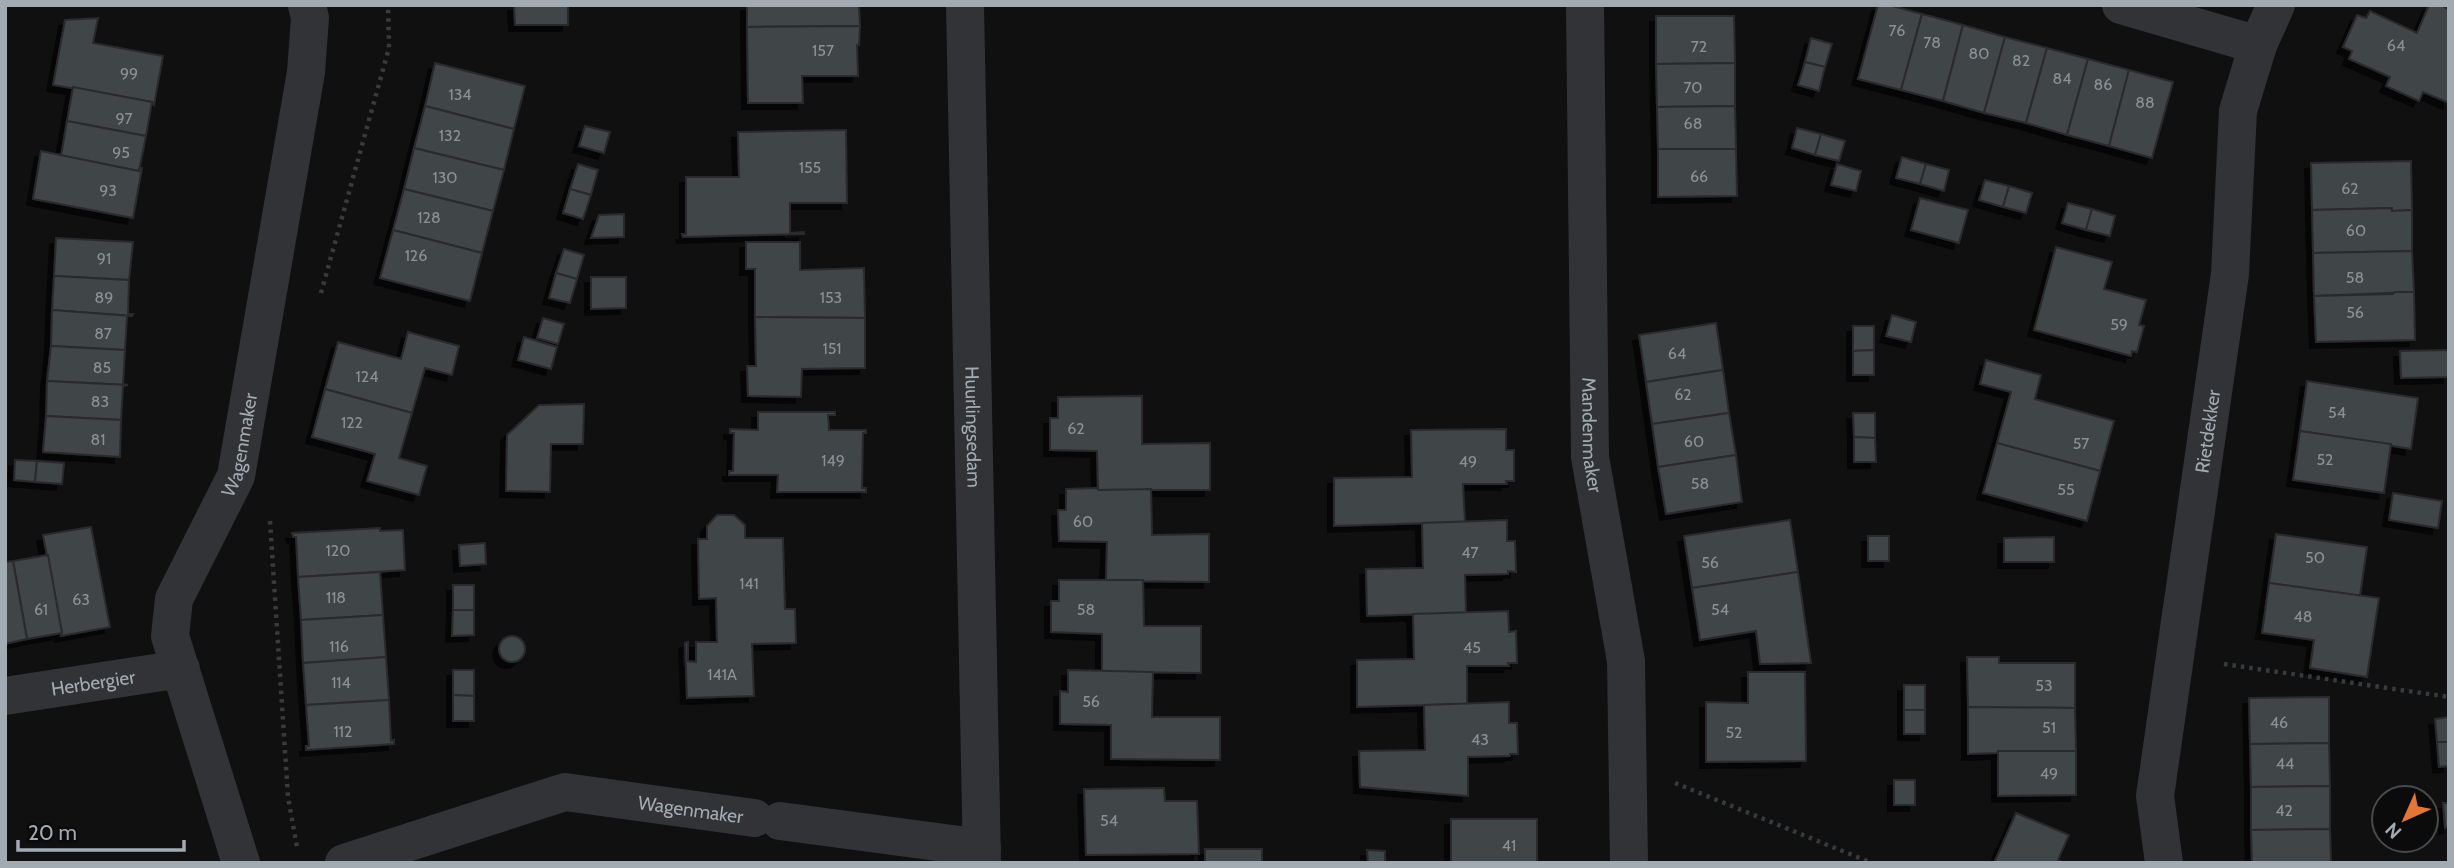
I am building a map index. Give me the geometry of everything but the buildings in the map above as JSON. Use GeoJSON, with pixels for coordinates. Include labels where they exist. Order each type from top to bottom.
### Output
{"type":"FeatureCollection","features":[{"type":"Feature","properties":{"kind":"street","name":"Wagenmaker"},"geometry":{"type":"LineString","coordinates":[[241,863],[170,636],[174,599],[236,476],[306,72],[310,18],[307,5]]}},
{"type":"Feature","properties":{"kind":"street","name":"Huurlingsedam"},"geometry":{"type":"LineString","coordinates":[[767,819],[982,855],[965,5]]}},
{"type":"Feature","properties":{"kind":"street","name":"Mandenmaker"},"geometry":{"type":"LineString","coordinates":[[1585,5],[1590,457],[1626,661],[1629,863]]}},
{"type":"Feature","properties":{"kind":"street"},"geometry":{"type":"LineString","coordinates":[[2121,5],[2258,45]]}},
{"type":"Feature","properties":{"kind":"street","name":"Rietdekker"},"geometry":{"type":"LineString","coordinates":[[2164,863],[2155,796],[2230,274],[2238,111],[2258,45],[2276,5]]}},
{"type":"Feature","properties":{"kind":"street","name":"Herbergier"},"geometry":{"type":"LineString","coordinates":[[5,696],[181,669]]}},
{"type":"Feature","properties":{"kind":"street","name":"Wagenmaker"},"geometry":{"type":"LineString","coordinates":[[344,863],[565,792],[767,819]]}},
{"type":"Feature","properties":{"kind":"path"},"geometry":{"type":"LineString","coordinates":[[319,299],[389,48],[388,5]]}},
{"type":"Feature","properties":{"kind":"path"},"geometry":{"type":"LineString","coordinates":[[269,511],[288,797],[297,849]]}},
{"type":"Feature","properties":{"kind":"path"},"geometry":{"type":"LineString","coordinates":[[2174,657],[2449,697]]}},
{"type":"Feature","properties":{"kind":"path"},"geometry":{"type":"LineString","coordinates":[[1628,764],[1872,863]]}}]}
